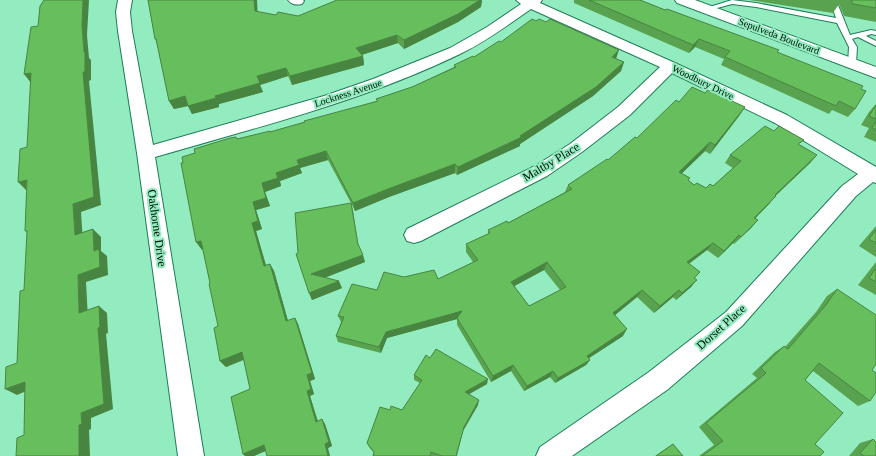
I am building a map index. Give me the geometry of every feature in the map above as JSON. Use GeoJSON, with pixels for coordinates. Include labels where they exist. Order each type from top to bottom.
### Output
{"type":"FeatureCollection","features":[{"type":"Feature","properties":{"kind":"main road","name":"Sepulveda Boulevard"},"geometry":{"type":"LineString","coordinates":[[682,0],[876,73]]}},
{"type":"Feature","properties":{"kind":"street","name":"Oakhorne Drive"},"geometry":{"type":"LineString","coordinates":[[125,0],[123,12],[124,31],[146,153],[191,456]]}},
{"type":"Feature","properties":{"kind":"street","name":"Lockness Avenue"},"geometry":{"type":"LineString","coordinates":[[146,153],[330,100],[379,84],[455,51],[492,30],[530,1]]}},
{"type":"Feature","properties":{"kind":"street","name":"Woodbury Drive"},"geometry":{"type":"LineString","coordinates":[[530,1],[781,119],[874,175]]}},
{"type":"Feature","properties":{"kind":"street","name":"Maltby Place"},"geometry":{"type":"LineString","coordinates":[[414,235],[541,171],[576,148],[624,111],[670,66]]}},
{"type":"Feature","properties":{"kind":"street","name":"Dorset Place"},"geometry":{"type":"LineString","coordinates":[[549,456],[658,381],[734,318],[849,191],[874,175]]}},
{"type":"Feature","properties":{"kind":"lane"},"geometry":{"type":"LineString","coordinates":[[833,0],[840,21],[853,46],[852,64]]}},
{"type":"Feature","properties":{"kind":"lane"},"geometry":{"type":"LineString","coordinates":[[706,9],[732,1],[840,21]]}},
{"type":"Feature","properties":{"kind":"lane"},"geometry":{"type":"LineString","coordinates":[[848,38],[871,32],[876,33]]}},
{"type":"Feature","properties":{"kind":"lane"},"geometry":{"type":"LineString","coordinates":[[859,35],[876,44]]}},
{"type":"Feature","properties":{"kind":"building"},"geometry":{"type":"Polygon","coordinates":[[[44,0],[83,0],[82,26],[85,52],[85,72],[83,72],[94,197],[73,204],[75,235],[93,229],[94,251],[99,249],[100,267],[78,275],[79,313],[99,306],[100,327],[98,328],[104,404],[81,413],[82,424],[79,425],[79,456],[16,456],[17,438],[24,435],[25,382],[5,389],[6,367],[17,363],[20,291],[24,290],[27,231],[25,231],[27,180],[18,182],[20,149],[27,147],[31,73],[24,74],[31,27],[38,26],[40,6],[44,0]]]}},
{"type":"Feature","properties":{"kind":"building"},"geometry":{"type":"Polygon","coordinates":[[[148,0],[254,0],[255,11],[276,15],[278,12],[298,16],[337,0],[480,0],[458,14],[404,40],[397,35],[356,48],[363,56],[290,76],[286,68],[257,76],[260,83],[215,96],[216,98],[188,106],[185,96],[169,101],[148,0]]]}},
{"type":"Feature","properties":{"kind":"building"},"geometry":{"type":"Polygon","coordinates":[[[589,0],[640,0],[779,50],[777,52],[863,86],[861,89],[866,91],[855,109],[839,101],[836,106],[725,57],[730,51],[699,39],[693,45],[589,0]]]}},
{"type":"Feature","properties":{"kind":"building"},"geometry":{"type":"Polygon","coordinates":[[[851,0],[876,0],[876,8],[853,4],[851,0]]]}},
{"type":"Feature","properties":{"kind":"building"},"geometry":{"type":"Polygon","coordinates":[[[532,19],[536,21],[539,19],[546,22],[550,19],[619,50],[612,57],[624,62],[596,87],[520,136],[522,137],[458,167],[455,164],[353,203],[326,151],[297,160],[299,165],[276,173],[278,178],[262,183],[266,198],[253,202],[258,221],[252,223],[264,266],[270,264],[286,321],[295,318],[312,373],[307,375],[311,389],[307,391],[316,422],[322,419],[329,442],[325,444],[328,456],[267,456],[264,445],[243,454],[231,397],[250,389],[242,352],[220,361],[214,328],[218,326],[210,283],[201,241],[196,242],[181,163],[183,163],[182,157],[195,153],[194,149],[230,138],[236,137],[237,139],[270,132],[378,101],[376,99],[412,87],[456,67],[454,65],[473,56],[474,57],[499,41],[501,42],[532,19]]]}},
{"type":"Feature","properties":{"kind":"building"},"geometry":{"type":"Polygon","coordinates":[[[692,87],[705,93],[708,90],[745,107],[715,145],[710,142],[679,172],[690,178],[688,180],[694,185],[697,183],[706,188],[710,184],[713,186],[741,161],[730,155],[765,126],[774,131],[779,126],[804,140],[798,144],[817,155],[775,195],[776,196],[754,218],[758,220],[741,237],[739,235],[724,251],[713,243],[687,262],[700,272],[694,278],[697,280],[682,293],[679,290],[660,306],[642,290],[613,313],[627,329],[587,356],[590,360],[558,378],[553,371],[527,386],[513,365],[493,376],[457,318],[462,311],[386,332],[379,347],[336,336],[344,317],[338,316],[352,284],[377,290],[384,272],[404,277],[434,270],[438,279],[478,260],[466,244],[490,233],[488,230],[507,221],[508,223],[572,189],[568,185],[607,159],[608,160],[635,137],[637,138],[676,100],[679,102],[692,87]],[[547,262],[511,282],[529,306],[566,287],[547,262]]]}},
{"type":"Feature","properties":{"kind":"building"},"geometry":{"type":"Polygon","coordinates":[[[876,105],[876,119],[869,116],[876,105]]]}},
{"type":"Feature","properties":{"kind":"building"},"geometry":{"type":"Polygon","coordinates":[[[876,121],[876,130],[872,128],[876,121]]]}},
{"type":"Feature","properties":{"kind":"building"},"geometry":{"type":"Polygon","coordinates":[[[351,203],[358,244],[363,255],[311,274],[339,281],[309,293],[296,254],[298,253],[295,213],[351,203]]]}},
{"type":"Feature","properties":{"kind":"building"},"geometry":{"type":"Polygon","coordinates":[[[876,230],[876,243],[869,239],[876,230]]]}},
{"type":"Feature","properties":{"kind":"building"},"geometry":{"type":"Polygon","coordinates":[[[876,268],[876,282],[869,278],[876,268]]]}},
{"type":"Feature","properties":{"kind":"building"},"geometry":{"type":"Polygon","coordinates":[[[837,289],[876,315],[876,364],[872,370],[876,373],[876,392],[870,401],[819,363],[805,380],[843,413],[815,444],[824,452],[820,456],[702,456],[723,441],[706,423],[766,373],[761,368],[784,346],[788,349],[826,305],[837,289]]]}},
{"type":"Feature","properties":{"kind":"building"},"geometry":{"type":"Polygon","coordinates":[[[436,349],[488,379],[465,392],[479,400],[464,427],[456,456],[442,456],[431,452],[430,456],[373,456],[374,452],[367,443],[380,407],[390,410],[391,406],[402,410],[422,380],[414,375],[426,355],[430,358],[436,349]]]}},
{"type":"Feature","properties":{"kind":"building"},"geometry":{"type":"Polygon","coordinates":[[[873,439],[876,442],[876,456],[864,456],[860,453],[873,439]]]}},
{"type":"Feature","properties":{"kind":"building"},"geometry":{"type":"Polygon","coordinates":[[[673,444],[683,456],[656,456],[673,444]]]}}]}
